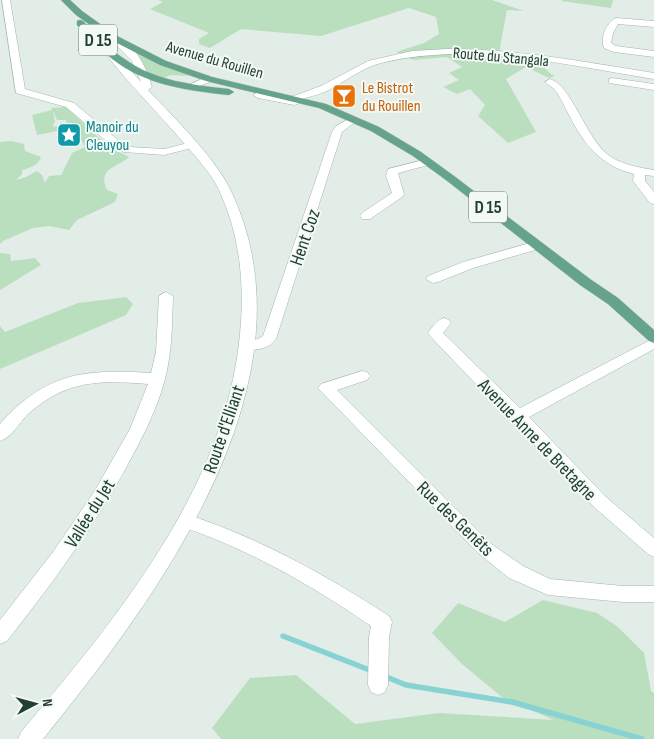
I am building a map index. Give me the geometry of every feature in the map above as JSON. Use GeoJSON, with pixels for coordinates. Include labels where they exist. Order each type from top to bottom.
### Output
{"type":"FeatureCollection","features":[{"type":"Feature","properties":{"kind":"main road","name":"Avenue du Rouillen"},"geometry":{"type":"LineString","coordinates":[[56,0],[110,53],[145,75],[168,83],[189,87],[258,95],[352,120]]}},
{"type":"Feature","properties":{"kind":"main road","name":"Avenue du Rouillen"},"geometry":{"type":"LineString","coordinates":[[65,0],[114,38],[163,63],[209,79],[312,103],[388,137],[428,162],[585,282],[624,325],[653,344]]}},
{"type":"Feature","properties":{"kind":"street"},"geometry":{"type":"LineString","coordinates":[[6,0],[18,89],[33,95],[63,102],[73,107],[115,143],[128,150],[164,152],[192,146]]}},
{"type":"Feature","properties":{"kind":"street"},"geometry":{"type":"LineString","coordinates":[[654,24],[619,20],[614,22],[606,43],[607,46],[654,54]]}},
{"type":"Feature","properties":{"kind":"street","name":"Route d'Elliant"},"geometry":{"type":"LineString","coordinates":[[114,38],[135,57],[145,75],[149,96]]}},
{"type":"Feature","properties":{"kind":"street","name":"Route du Stangala"},"geometry":{"type":"LineString","coordinates":[[293,98],[325,88],[373,62],[445,51],[498,53],[654,76]]}},
{"type":"Feature","properties":{"kind":"street","name":"Route d'Elliant"},"geometry":{"type":"LineString","coordinates":[[29,739],[134,606],[186,521],[225,433],[237,395],[247,345],[251,290],[244,240],[226,191],[212,169],[110,53]]}},
{"type":"Feature","properties":{"kind":"street"},"geometry":{"type":"LineString","coordinates":[[189,87],[209,79]]}},
{"type":"Feature","properties":{"kind":"street"},"geometry":{"type":"LineString","coordinates":[[612,81],[654,87]]}},
{"type":"Feature","properties":{"kind":"street"},"geometry":{"type":"LineString","coordinates":[[550,82],[558,88],[599,154],[614,164],[640,172],[654,173]]}},
{"type":"Feature","properties":{"kind":"street","name":"Route du Stangala"},"geometry":{"type":"LineString","coordinates":[[312,103],[325,88]]}},
{"type":"Feature","properties":{"kind":"street"},"geometry":{"type":"LineString","coordinates":[[16,101],[33,95]]}},
{"type":"Feature","properties":{"kind":"street","name":"Avenue du Rouillen"},"geometry":{"type":"LineString","coordinates":[[258,95],[307,105],[312,103]]}},
{"type":"Feature","properties":{"kind":"street","name":"Hent Coz"},"geometry":{"type":"LineString","coordinates":[[247,345],[261,344],[269,339],[338,132],[352,120]]}},
{"type":"Feature","properties":{"kind":"street"},"geometry":{"type":"LineString","coordinates":[[366,216],[398,194],[392,171],[428,162]]}},
{"type":"Feature","properties":{"kind":"street"},"geometry":{"type":"LineString","coordinates":[[640,172],[639,180],[654,200]]}},
{"type":"Feature","properties":{"kind":"street"},"geometry":{"type":"LineString","coordinates":[[433,279],[468,265],[537,245]]}},
{"type":"Feature","properties":{"kind":"street","name":"Vallée du Jet"},"geometry":{"type":"LineString","coordinates":[[0,635],[45,579],[83,526],[136,433],[147,410],[157,379],[164,344],[166,296]]}},
{"type":"Feature","properties":{"kind":"street","name":"Avenue Anne de Bretagne"},"geometry":{"type":"LineString","coordinates":[[444,323],[435,333],[600,502],[654,549]]}},
{"type":"Feature","properties":{"kind":"street"},"geometry":{"type":"LineString","coordinates":[[518,416],[653,344]]}},
{"type":"Feature","properties":{"kind":"street"},"geometry":{"type":"LineString","coordinates":[[0,435],[28,403],[39,395],[66,382],[90,376],[157,379]]}},
{"type":"Feature","properties":{"kind":"street","name":"Rue des Genêts"},"geometry":{"type":"LineString","coordinates":[[362,376],[326,388],[492,554],[516,572],[548,588],[623,594],[654,594]]}},
{"type":"Feature","properties":{"kind":"street"},"geometry":{"type":"LineString","coordinates":[[186,521],[223,533],[280,559],[347,598],[382,622],[378,685]]}},
{"type":"Feature","properties":{"kind":"green space"},"geometry":{"type":"Polygon","coordinates":[[[158,0],[492,0],[524,11],[507,10],[500,47],[501,55],[531,60],[540,64],[555,76],[549,78],[526,67],[506,79],[536,132],[508,143],[478,116],[485,105],[470,89],[457,94],[443,87],[459,80],[449,73],[462,67],[447,57],[413,60],[396,52],[424,43],[439,34],[436,17],[409,8],[321,36],[241,29],[210,48],[199,44],[199,39],[209,33],[150,9],[163,2],[158,0]]]}},
{"type":"Feature","properties":{"kind":"green space"},"geometry":{"type":"Polygon","coordinates":[[[613,0],[611,8],[561,1],[613,0]]]}},
{"type":"Feature","properties":{"kind":"green space"},"geometry":{"type":"Polygon","coordinates":[[[139,53],[190,76],[170,75],[164,78],[147,72],[139,53]]]}},
{"type":"Feature","properties":{"kind":"green space"},"geometry":{"type":"Polygon","coordinates":[[[67,107],[106,145],[129,157],[106,173],[105,183],[107,190],[118,194],[115,202],[77,220],[69,230],[49,226],[33,228],[0,244],[0,142],[11,141],[24,144],[25,151],[41,157],[36,164],[22,170],[22,174],[16,180],[37,171],[42,175],[45,183],[49,176],[61,175],[72,153],[85,147],[75,129],[69,130],[66,120],[57,120],[53,111],[55,123],[53,124],[54,127],[57,126],[58,131],[37,135],[32,115],[52,110],[51,108],[67,107]]]}},
{"type":"Feature","properties":{"kind":"green space"},"geometry":{"type":"Polygon","coordinates":[[[0,253],[10,254],[11,261],[35,258],[41,265],[0,290],[0,253]]]}},
{"type":"Feature","properties":{"kind":"green space"},"geometry":{"type":"Polygon","coordinates":[[[126,297],[133,304],[126,315],[0,369],[0,326],[5,332],[78,303],[126,297]]]}},
{"type":"Feature","properties":{"kind":"green space"},"geometry":{"type":"Polygon","coordinates":[[[543,600],[597,613],[618,627],[644,653],[651,691],[654,693],[654,739],[221,739],[212,728],[250,678],[296,675],[355,724],[439,713],[554,720],[503,698],[462,664],[432,633],[458,603],[505,622],[543,600]]]}},
{"type":"Feature","properties":{"kind":"waterway"},"geometry":{"type":"LineString","coordinates":[[283,636],[372,671]]}},
{"type":"Feature","properties":{"kind":"waterway"},"geometry":{"type":"LineString","coordinates":[[384,676],[406,685],[512,702],[642,739]]}},
{"type":"Feature","properties":{"kind":"place","name":"Le Bistrot du Rouillen"},"geometry":{"type":"Point","coordinates":[344,96]}},
{"type":"Feature","properties":{"kind":"place","name":"Manoir du Cleuyou"},"geometry":{"type":"Point","coordinates":[69,135]}}]}
